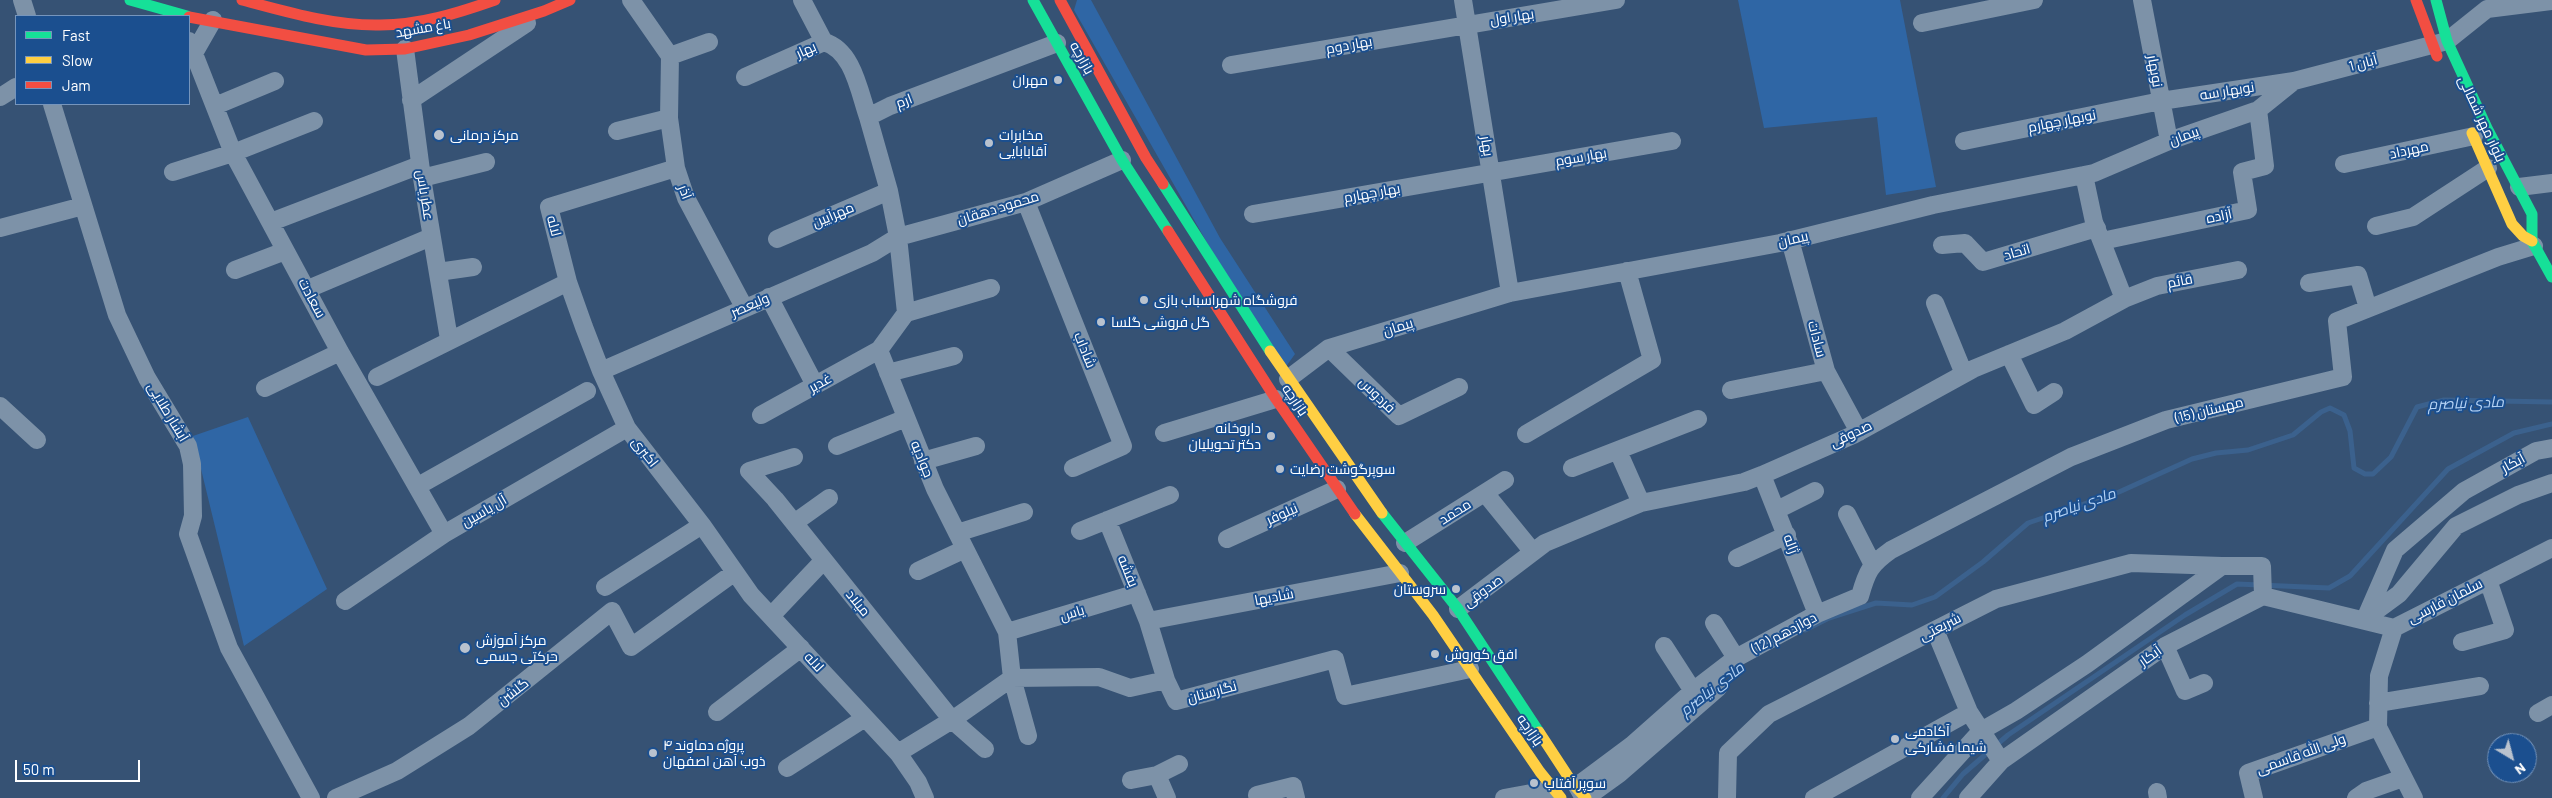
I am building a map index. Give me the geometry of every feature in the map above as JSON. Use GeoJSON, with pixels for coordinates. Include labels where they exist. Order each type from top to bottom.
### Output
{"type":"FeatureCollection","features":[{"type":"Feature","properties":{"kind":"main road","name":"باغ مشهد"},"geometry":{"type":"LineString","coordinates":[[134,0],[181,15]]}},
{"type":"Feature","properties":{"kind":"main road","name":"باغ مشهد"},"geometry":{"type":"LineString","coordinates":[[242,0],[258,2],[277,10],[311,9],[366,25],[415,21],[463,12],[495,0]]}},
{"type":"Feature","properties":{"kind":"main road","name":"باغ مشهد"},"geometry":{"type":"LineString","coordinates":[[190,17],[366,50],[405,49],[469,36],[544,11],[570,0]]}},
{"type":"Feature","properties":{"kind":"main road","name":"بازارچه"},"geometry":{"type":"LineString","coordinates":[[1033,0],[1122,160],[1276,399],[1353,512],[1433,615],[1557,794]]}},
{"type":"Feature","properties":{"kind":"main road","name":"بازارچه"},"geometry":{"type":"LineString","coordinates":[[1060,0],[1146,158],[1288,379],[1372,499],[1458,609],[1573,784],[1583,795]]}},
{"type":"Feature","properties":{"kind":"main road"},"geometry":{"type":"LineString","coordinates":[[1065,0],[1069,16]]}},
{"type":"Feature","properties":{"kind":"main road","name":"بلوار مهر شمالی"},"geometry":{"type":"LineString","coordinates":[[2416,0],[2519,187],[2532,214],[2533,243],[2552,277]]}},
{"type":"Feature","properties":{"kind":"main road","name":"بلوار مهر شمالی"},"geometry":{"type":"LineString","coordinates":[[2436,0],[2443,70]]}},
{"type":"Feature","properties":{"kind":"main road"},"geometry":{"type":"LineString","coordinates":[[463,12],[469,36]]}},
{"type":"Feature","properties":{"kind":"main road","name":"بلوار مهر شمالی"},"geometry":{"type":"LineString","coordinates":[[2466,120],[2512,224],[2522,236],[2533,243]]}},
{"type":"Feature","properties":{"kind":"main road"},"geometry":{"type":"LineString","coordinates":[[1335,485],[1340,486],[1348,480],[1350,468]]}},
{"type":"Feature","properties":{"kind":"main road"},"geometry":{"type":"LineString","coordinates":[[1353,512],[1352,504],[1357,497],[1372,499]]}},
{"type":"Feature","properties":{"kind":"street"},"geometry":{"type":"LineString","coordinates":[[22,0],[27,15]]}},
{"type":"Feature","properties":{"kind":"street"},"geometry":{"type":"LineString","coordinates":[[277,10],[292,0]]}},
{"type":"Feature","properties":{"kind":"street"},"geometry":{"type":"LineString","coordinates":[[631,0],[670,56],[708,42]]}},
{"type":"Feature","properties":{"kind":"street","name":"بهار"},"geometry":{"type":"LineString","coordinates":[[745,77],[824,42],[802,0]]}},
{"type":"Feature","properties":{"kind":"street","name":"بهار"},"geometry":{"type":"LineString","coordinates":[[1463,0],[1510,293]]}},
{"type":"Feature","properties":{"kind":"street","name":"بهار اول"},"geometry":{"type":"LineString","coordinates":[[1467,25],[1616,0]]}},
{"type":"Feature","properties":{"kind":"street"},"geometry":{"type":"LineString","coordinates":[[1922,23],[2034,0]]}},
{"type":"Feature","properties":{"kind":"street","name":"نوبهار"},"geometry":{"type":"LineString","coordinates":[[2142,0],[2169,141]]}},
{"type":"Feature","properties":{"kind":"street"},"geometry":{"type":"LineString","coordinates":[[2439,43],[2487,9],[2552,2]]}},
{"type":"Feature","properties":{"kind":"street"},"geometry":{"type":"LineString","coordinates":[[410,100],[544,11]]}},
{"type":"Feature","properties":{"kind":"street","name":"سعادت"},"geometry":{"type":"LineString","coordinates":[[213,20],[190,51],[215,106],[233,153],[285,251],[308,289],[340,352],[444,534]]}},
{"type":"Feature","properties":{"kind":"street","name":"بهار دوم"},"geometry":{"type":"LineString","coordinates":[[1231,66],[1467,25]]}},
{"type":"Feature","properties":{"kind":"street"},"geometry":{"type":"LineString","coordinates":[[824,42],[834,45],[842,52],[854,74],[868,117],[889,191],[898,237],[906,313]]}},
{"type":"Feature","properties":{"kind":"street","name":"ارم"},"geometry":{"type":"LineString","coordinates":[[868,117],[890,106],[1057,43]]}},
{"type":"Feature","properties":{"kind":"street","name":"1 آبان"},"geometry":{"type":"LineString","coordinates":[[2294,81],[2439,43]]}},
{"type":"Feature","properties":{"kind":"street","name":"عطر یاس"},"geometry":{"type":"LineString","coordinates":[[405,49],[410,100],[449,340]]}},
{"type":"Feature","properties":{"kind":"street","name":"آذر"},"geometry":{"type":"LineString","coordinates":[[670,56],[669,118],[676,168],[686,198],[744,307]]}},
{"type":"Feature","properties":{"kind":"street"},"geometry":{"type":"LineString","coordinates":[[215,106],[275,81]]}},
{"type":"Feature","properties":{"kind":"street","name":"نوبهار سه"},"geometry":{"type":"LineString","coordinates":[[2161,101],[2294,81]]}},
{"type":"Feature","properties":{"kind":"street","name":"پیمان"},"geometry":{"type":"LineString","coordinates":[[1288,379],[1329,348],[1510,293],[1790,240],[1933,205],[2084,175],[2169,141],[2258,110],[2294,81]]}},
{"type":"Feature","properties":{"kind":"street"},"geometry":{"type":"LineString","coordinates":[[0,96],[15,88]]}},
{"type":"Feature","properties":{"kind":"street","name":"نوبهار چهارم"},"geometry":{"type":"LineString","coordinates":[[1964,141],[2161,101]]}},
{"type":"Feature","properties":{"kind":"street","name":"آبشار طلایی"},"geometry":{"type":"LineString","coordinates":[[52,105],[117,315],[146,378],[188,446],[192,464],[193,516],[188,534],[230,648],[311,798]]}},
{"type":"Feature","properties":{"kind":"street","name":"آزاده"},"geometry":{"type":"LineString","coordinates":[[2099,235],[2248,210],[2242,172],[2265,166],[2258,110]]}},
{"type":"Feature","properties":{"kind":"street"},"geometry":{"type":"LineString","coordinates":[[616,131],[669,118]]}},
{"type":"Feature","properties":{"kind":"street"},"geometry":{"type":"LineString","coordinates":[[173,172],[233,153],[314,121]]}},
{"type":"Feature","properties":{"kind":"street","name":"مهرداد"},"geometry":{"type":"LineString","coordinates":[[2344,164],[2474,136]]}},
{"type":"Feature","properties":{"kind":"street","name":"بهار سوم"},"geometry":{"type":"LineString","coordinates":[[1491,172],[1672,141]]}},
{"type":"Feature","properties":{"kind":"street","name":"محمود دهقان"},"geometry":{"type":"LineString","coordinates":[[898,237],[1026,202],[1122,160]]}},
{"type":"Feature","properties":{"kind":"street"},"geometry":{"type":"LineString","coordinates":[[271,222],[421,172],[486,162]]}},
{"type":"Feature","properties":{"kind":"street","name":"لاله"},"geometry":{"type":"LineString","coordinates":[[601,371],[568,282],[549,207],[676,168]]}},
{"type":"Feature","properties":{"kind":"street"},"geometry":{"type":"LineString","coordinates":[[2376,226],[2413,218],[2488,168]]}},
{"type":"Feature","properties":{"kind":"street","name":"بهار چهارم"},"geometry":{"type":"LineString","coordinates":[[1253,214],[1491,172]]}},
{"type":"Feature","properties":{"kind":"street"},"geometry":{"type":"LineString","coordinates":[[2084,175],[2099,235],[2124,299]]}},
{"type":"Feature","properties":{"kind":"street"},"geometry":{"type":"LineString","coordinates":[[2519,187],[2552,183]]}},
{"type":"Feature","properties":{"kind":"street","name":"مهرآیین"},"geometry":{"type":"LineString","coordinates":[[777,239],[889,191]]}},
{"type":"Feature","properties":{"kind":"street","name":"شاداب"},"geometry":{"type":"LineString","coordinates":[[1026,202],[1123,446],[1073,468]]}},
{"type":"Feature","properties":{"kind":"street"},"geometry":{"type":"LineString","coordinates":[[0,228],[83,206]]}},
{"type":"Feature","properties":{"kind":"street","name":"اتحاد"},"geometry":{"type":"LineString","coordinates":[[1942,245],[1965,244],[1983,262],[2099,235]]}},
{"type":"Feature","properties":{"kind":"street"},"geometry":{"type":"LineString","coordinates":[[308,289],[431,237]]}},
{"type":"Feature","properties":{"kind":"street","name":"ولیعصر"},"geometry":{"type":"LineString","coordinates":[[601,371],[744,307],[872,253],[898,237]]}},
{"type":"Feature","properties":{"kind":"street","name":"سادات"},"geometry":{"type":"LineString","coordinates":[[1790,240],[1826,371],[1858,432]]}},
{"type":"Feature","properties":{"kind":"street","name":"مهستان (15)"},"geometry":{"type":"LineString","coordinates":[[1872,564],[1891,550],[2071,457],[2166,420],[2343,377],[2337,321],[2533,243]]}},
{"type":"Feature","properties":{"kind":"street"},"geometry":{"type":"LineString","coordinates":[[236,270],[285,251]]}},
{"type":"Feature","properties":{"kind":"street"},"geometry":{"type":"LineString","coordinates":[[438,272],[473,267]]}},
{"type":"Feature","properties":{"kind":"street","name":"قائم"},"geometry":{"type":"LineString","coordinates":[[2124,299],[2157,286],[2238,270]]}},
{"type":"Feature","properties":{"kind":"street"},"geometry":{"type":"LineString","coordinates":[[1526,434],[1652,360],[1627,271]]}},
{"type":"Feature","properties":{"kind":"street"},"geometry":{"type":"LineString","coordinates":[[2308,283],[2358,275],[2368,308]]}},
{"type":"Feature","properties":{"kind":"street"},"geometry":{"type":"LineString","coordinates":[[377,377],[568,282]]}},
{"type":"Feature","properties":{"kind":"street"},"geometry":{"type":"LineString","coordinates":[[879,350],[906,313],[991,288]]}},
{"type":"Feature","properties":{"kind":"street"},"geometry":{"type":"LineString","coordinates":[[769,297],[816,385]]}},
{"type":"Feature","properties":{"kind":"street","name":"صدوقی"},"geometry":{"type":"LineString","coordinates":[[1458,609],[1545,543],[1640,503],[1744,482],[1762,475],[1858,432],[1964,374],[2065,331],[2124,299]]}},
{"type":"Feature","properties":{"kind":"street"},"geometry":{"type":"LineString","coordinates":[[1935,303],[1964,374]]}},
{"type":"Feature","properties":{"kind":"street","name":"فردوس"},"geometry":{"type":"LineString","coordinates":[[1329,348],[1398,416],[1460,387]]}},
{"type":"Feature","properties":{"kind":"street","name":"غدیر"},"geometry":{"type":"LineString","coordinates":[[761,415],[879,350]]}},
{"type":"Feature","properties":{"kind":"street","name":"جوادیه"},"geometry":{"type":"LineString","coordinates":[[879,350],[924,461],[957,533],[1007,632],[1012,678],[1028,736]]}},
{"type":"Feature","properties":{"kind":"street"},"geometry":{"type":"LineString","coordinates":[[265,388],[340,352]]}},
{"type":"Feature","properties":{"kind":"street"},"geometry":{"type":"LineString","coordinates":[[2009,354],[2034,405],[2054,392]]}},
{"type":"Feature","properties":{"kind":"street"},"geometry":{"type":"LineString","coordinates":[[888,373],[954,356]]}},
{"type":"Feature","properties":{"kind":"street","name":"اکبری"},"geometry":{"type":"LineString","coordinates":[[601,371],[627,428],[702,525]]}},
{"type":"Feature","properties":{"kind":"street"},"geometry":{"type":"LineString","coordinates":[[1731,390],[1826,371]]}},
{"type":"Feature","properties":{"kind":"street"},"geometry":{"type":"LineString","coordinates":[[418,486],[587,391]]}},
{"type":"Feature","properties":{"kind":"street"},"geometry":{"type":"LineString","coordinates":[[1164,433],[1276,399]]}},
{"type":"Feature","properties":{"kind":"street"},"geometry":{"type":"LineString","coordinates":[[0,406],[37,440]]}},
{"type":"Feature","properties":{"kind":"street"},"geometry":{"type":"LineString","coordinates":[[837,446],[906,418]]}},
{"type":"Feature","properties":{"kind":"street"},"geometry":{"type":"LineString","coordinates":[[1572,468],[1698,420]]}},
{"type":"Feature","properties":{"kind":"street","name":"آل یاسین"},"geometry":{"type":"LineString","coordinates":[[345,601],[444,534],[627,428]]}},
{"type":"Feature","properties":{"kind":"street"},"geometry":{"type":"LineString","coordinates":[[924,461],[976,446]]}},
{"type":"Feature","properties":{"kind":"street","name":"آبکار"},"geometry":{"type":"LineString","coordinates":[[2364,619],[2395,550],[2464,491],[2536,451],[2552,448]]}},
{"type":"Feature","properties":{"kind":"street"},"geometry":{"type":"LineString","coordinates":[[1618,451],[1640,503]]}},
{"type":"Feature","properties":{"kind":"street","name":"میلاد"},"geometry":{"type":"LineString","coordinates":[[794,457],[749,471],[764,486],[952,720],[986,749]]}},
{"type":"Feature","properties":{"kind":"street","name":"ژاله"},"geometry":{"type":"LineString","coordinates":[[1762,475],[1788,535],[1818,614]]}},
{"type":"Feature","properties":{"kind":"street","name":"محمد"},"geometry":{"type":"LineString","coordinates":[[1405,543],[1505,480]]}},
{"type":"Feature","properties":{"kind":"street"},"geometry":{"type":"LineString","coordinates":[[2364,619],[2399,594],[2456,526],[2518,495],[2552,483]]}},
{"type":"Feature","properties":{"kind":"street","name":"نیلوفر"},"geometry":{"type":"LineString","coordinates":[[1227,539],[1335,485]]}},
{"type":"Feature","properties":{"kind":"street"},"geometry":{"type":"LineString","coordinates":[[1777,510],[1815,491]]}},
{"type":"Feature","properties":{"kind":"street"},"geometry":{"type":"LineString","coordinates":[[1485,493],[1533,552]]}},
{"type":"Feature","properties":{"kind":"street"},"geometry":{"type":"LineString","coordinates":[[1080,531],[1170,495]]}},
{"type":"Feature","properties":{"kind":"street"},"geometry":{"type":"LineString","coordinates":[[794,523],[828,498]]}},
{"type":"Feature","properties":{"kind":"street"},"geometry":{"type":"LineString","coordinates":[[957,533],[1024,512]]}},
{"type":"Feature","properties":{"kind":"street"},"geometry":{"type":"LineString","coordinates":[[1847,514],[1872,564]]}},
{"type":"Feature","properties":{"kind":"street","name":"بفشه"},"geometry":{"type":"LineString","coordinates":[[1107,520],[1148,621],[1166,680]]}},
{"type":"Feature","properties":{"kind":"street"},"geometry":{"type":"LineString","coordinates":[[605,587],[702,525]]}},
{"type":"Feature","properties":{"kind":"street","name":"لاله"},"geometry":{"type":"LineString","coordinates":[[702,525],[735,572],[771,616],[898,753],[918,782],[925,798]]}},
{"type":"Feature","properties":{"kind":"street"},"geometry":{"type":"LineString","coordinates":[[1736,558],[1788,535]]}},
{"type":"Feature","properties":{"kind":"street","name":"سلمان فارسی"},"geometry":{"type":"LineString","coordinates":[[2414,798],[2378,727],[2379,676],[2394,628],[2552,548]]}},
{"type":"Feature","properties":{"kind":"street"},"geometry":{"type":"LineString","coordinates":[[918,571],[965,549]]}},
{"type":"Feature","properties":{"kind":"street"},"geometry":{"type":"LineString","coordinates":[[771,616],[824,560]]}},
{"type":"Feature","properties":{"kind":"street","name":"شریعتی"},"geometry":{"type":"LineString","coordinates":[[1727,798],[1728,753],[1769,714],[1996,599],[2131,562],[2222,566]]}},
{"type":"Feature","properties":{"kind":"street","name":"دوازدهم (12)"},"geometry":{"type":"LineString","coordinates":[[1583,795],[1577,786],[1632,745],[1693,691],[1736,658],[1818,614],[1860,596],[1865,577],[1872,564]]}},
{"type":"Feature","properties":{"kind":"street"},"geometry":{"type":"LineString","coordinates":[[1920,798],[1981,731],[2016,711],[2087,664],[2222,566],[2262,566],[2263,596],[2364,619],[2394,628]]}},
{"type":"Feature","properties":{"kind":"street","name":"گلشن"},"geometry":{"type":"LineString","coordinates":[[336,798],[396,771],[470,726],[612,611],[631,647],[735,572]]}},
{"type":"Feature","properties":{"kind":"street","name":"شادیها"},"geometry":{"type":"LineString","coordinates":[[1148,621],[1400,573]]}},
{"type":"Feature","properties":{"kind":"street"},"geometry":{"type":"LineString","coordinates":[[2462,642],[2505,630],[2488,580]]}},
{"type":"Feature","properties":{"kind":"street","name":"یاس"},"geometry":{"type":"LineString","coordinates":[[1007,632],[1137,593]]}},
{"type":"Feature","properties":{"kind":"street","name":"آبکار"},"geometry":{"type":"LineString","coordinates":[[1968,798],[2001,761],[2165,646],[2263,596]]}},
{"type":"Feature","properties":{"kind":"street"},"geometry":{"type":"LineString","coordinates":[[1714,623],[1736,658]]}},
{"type":"Feature","properties":{"kind":"street"},"geometry":{"type":"LineString","coordinates":[[1935,630],[1969,712],[2001,761]]}},
{"type":"Feature","properties":{"kind":"street"},"geometry":{"type":"LineString","coordinates":[[1664,646],[1693,691]]}},
{"type":"Feature","properties":{"kind":"street"},"geometry":{"type":"LineString","coordinates":[[2165,646],[2185,691],[2204,683]]}},
{"type":"Feature","properties":{"kind":"street"},"geometry":{"type":"LineString","coordinates":[[717,712],[801,648]]}},
{"type":"Feature","properties":{"kind":"street","name":"نگارستان"},"geometry":{"type":"LineString","coordinates":[[1166,680],[1176,701],[1335,659],[1345,696],[1470,669]]}},
{"type":"Feature","properties":{"kind":"street"},"geometry":{"type":"LineString","coordinates":[[898,753],[952,720],[1012,678],[1099,677],[1130,688],[1166,680]]}},
{"type":"Feature","properties":{"kind":"street"},"geometry":{"type":"LineString","coordinates":[[2378,703],[2480,686]]}},
{"type":"Feature","properties":{"kind":"street"},"geometry":{"type":"LineString","coordinates":[[1583,795],[1587,797],[1619,774],[1718,688]]}},
{"type":"Feature","properties":{"kind":"street"},"geometry":{"type":"LineString","coordinates":[[1814,798],[1969,712]]}},
{"type":"Feature","properties":{"kind":"street"},"geometry":{"type":"LineString","coordinates":[[787,768],[865,718]]}},
{"type":"Feature","properties":{"kind":"street","name":"ولی الله قاسمی"},"geometry":{"type":"LineString","coordinates":[[2254,798],[2248,773],[2378,727]]}},
{"type":"Feature","properties":{"kind":"street"},"geometry":{"type":"LineString","coordinates":[[1131,780],[1157,775],[1179,764]]}},
{"type":"Feature","properties":{"kind":"street"},"geometry":{"type":"LineString","coordinates":[[1157,775],[1167,798]]}},
{"type":"Feature","properties":{"kind":"street"},"geometry":{"type":"LineString","coordinates":[[2356,798],[2366,791],[2404,778]]}},
{"type":"Feature","properties":{"kind":"street"},"geometry":{"type":"LineString","coordinates":[[1257,795],[1293,786],[1296,798]]}},
{"type":"Feature","properties":{"kind":"street"},"geometry":{"type":"LineString","coordinates":[[1504,798],[1557,794]]}},
{"type":"Feature","properties":{"kind":"shaded area"},"geometry":{"type":"Polygon","coordinates":[[[1077,0],[1091,0],[1220,238],[1295,354],[1285,368],[1245,309],[1074,10],[1077,0]]]}},
{"type":"Feature","properties":{"kind":"shaded area"},"geometry":{"type":"Polygon","coordinates":[[[1738,0],[1900,0],[1936,187],[1886,195],[1877,117],[1764,128],[1738,0]]]}},
{"type":"Feature","properties":{"kind":"shaded area"},"geometry":{"type":"Polygon","coordinates":[[[248,417],[327,589],[244,646],[193,436],[248,417]]]}},
{"type":"Feature","properties":{"kind":"waterway","name":"مادی نیاصرم"},"geometry":{"type":"LineString","coordinates":[[1805,630],[1829,618],[1876,603],[1912,605],[1935,597],[1983,562],[2028,523],[2119,492],[2192,459],[2216,453],[2248,450],[2293,435],[2321,412],[2330,408],[2344,415],[2350,431],[2354,468],[2365,474],[2373,474],[2391,457],[2417,407],[2444,400],[2552,402]]}},
{"type":"Feature","properties":{"kind":"waterway"},"geometry":{"type":"LineString","coordinates":[[1943,798],[1963,774],[2008,735],[2185,615],[2237,584],[2329,588],[2350,576],[2448,469],[2514,433],[2552,424]]}},
{"type":"Feature","properties":{"kind":"traffic: fast"},"geometry":{"type":"LineString","coordinates":[[130,0],[183,15]]}},
{"type":"Feature","properties":{"kind":"traffic: fast"},"geometry":{"type":"LineString","coordinates":[[1033,0],[1122,160],[1168,231]]}},
{"type":"Feature","properties":{"kind":"traffic: fast"},"geometry":{"type":"LineString","coordinates":[[2436,0],[2447,41],[2487,128],[2532,214],[2532,241],[2552,277]]}},
{"type":"Feature","properties":{"kind":"traffic: fast"},"geometry":{"type":"LineString","coordinates":[[1163,184],[1270,351]]}},
{"type":"Feature","properties":{"kind":"traffic: fast"},"geometry":{"type":"LineString","coordinates":[[1382,513],[1458,609],[1539,732]]}},
{"type":"Feature","properties":{"kind":"traffic: slow"},"geometry":{"type":"LineString","coordinates":[[2472,133],[2512,224],[2523,236],[2532,241]]}},
{"type":"Feature","properties":{"kind":"traffic: slow"},"geometry":{"type":"LineString","coordinates":[[1270,351],[1382,513]]}},
{"type":"Feature","properties":{"kind":"traffic: slow"},"geometry":{"type":"LineString","coordinates":[[1355,514],[1433,615],[1540,772],[1561,798]]}},
{"type":"Feature","properties":{"kind":"traffic: slow"},"geometry":{"type":"LineString","coordinates":[[1539,732],[1573,784],[1586,798]]}},
{"type":"Feature","properties":{"kind":"traffic: jam"},"geometry":{"type":"LineString","coordinates":[[242,0],[328,21],[363,25],[424,21],[453,14],[495,0]]}},
{"type":"Feature","properties":{"kind":"traffic: jam"},"geometry":{"type":"LineString","coordinates":[[190,17],[366,50],[405,49],[469,35],[544,11],[570,0]]}},
{"type":"Feature","properties":{"kind":"traffic: jam"},"geometry":{"type":"LineString","coordinates":[[1060,0],[1146,158],[1163,184]]}},
{"type":"Feature","properties":{"kind":"traffic: jam"},"geometry":{"type":"LineString","coordinates":[[2416,0],[2437,56]]}},
{"type":"Feature","properties":{"kind":"traffic: jam"},"geometry":{"type":"LineString","coordinates":[[1168,231],[1276,399],[1355,514]]}},
{"type":"Feature","properties":{"kind":"place","name":"مهران"},"geometry":{"type":"Point","coordinates":[1058,80]}},
{"type":"Feature","properties":{"kind":"place","name":"مرکز درمانی"},"geometry":{"type":"Point","coordinates":[439,135]}},
{"type":"Feature","properties":{"kind":"place","name":"مخابرات آقابابایی"},"geometry":{"type":"Point","coordinates":[989,143]}},
{"type":"Feature","properties":{"kind":"place","name":"فروشگاه شهراسباب بازی"},"geometry":{"type":"Point","coordinates":[1144,300]}},
{"type":"Feature","properties":{"kind":"place","name":"گل فروشی گلسا"},"geometry":{"type":"Point","coordinates":[1101,322]}},
{"type":"Feature","properties":{"kind":"place","name":"داروخانه دکتر تحویلیان"},"geometry":{"type":"Point","coordinates":[1271,436]}},
{"type":"Feature","properties":{"kind":"place","name":"سوپرگوشت رضایت"},"geometry":{"type":"Point","coordinates":[1280,469]}},
{"type":"Feature","properties":{"kind":"place","name":"سروستان"},"geometry":{"type":"Point","coordinates":[1456,589]}},
{"type":"Feature","properties":{"kind":"place","name":"مرکز آموزش حرکتی جسمی"},"geometry":{"type":"Point","coordinates":[465,648]}},
{"type":"Feature","properties":{"kind":"place","name":"افق کوروش"},"geometry":{"type":"Point","coordinates":[1435,654]}},
{"type":"Feature","properties":{"kind":"place","name":"آکادمی شیما فشارکی"},"geometry":{"type":"Point","coordinates":[1895,739]}},
{"type":"Feature","properties":{"kind":"place","name":"پروژه دماوند ۴ ذوب آهن اصفهان"},"geometry":{"type":"Point","coordinates":[653,753]}},
{"type":"Feature","properties":{"kind":"place","name":"سوپر آفتاب"},"geometry":{"type":"Point","coordinates":[1534,783]}}]}
